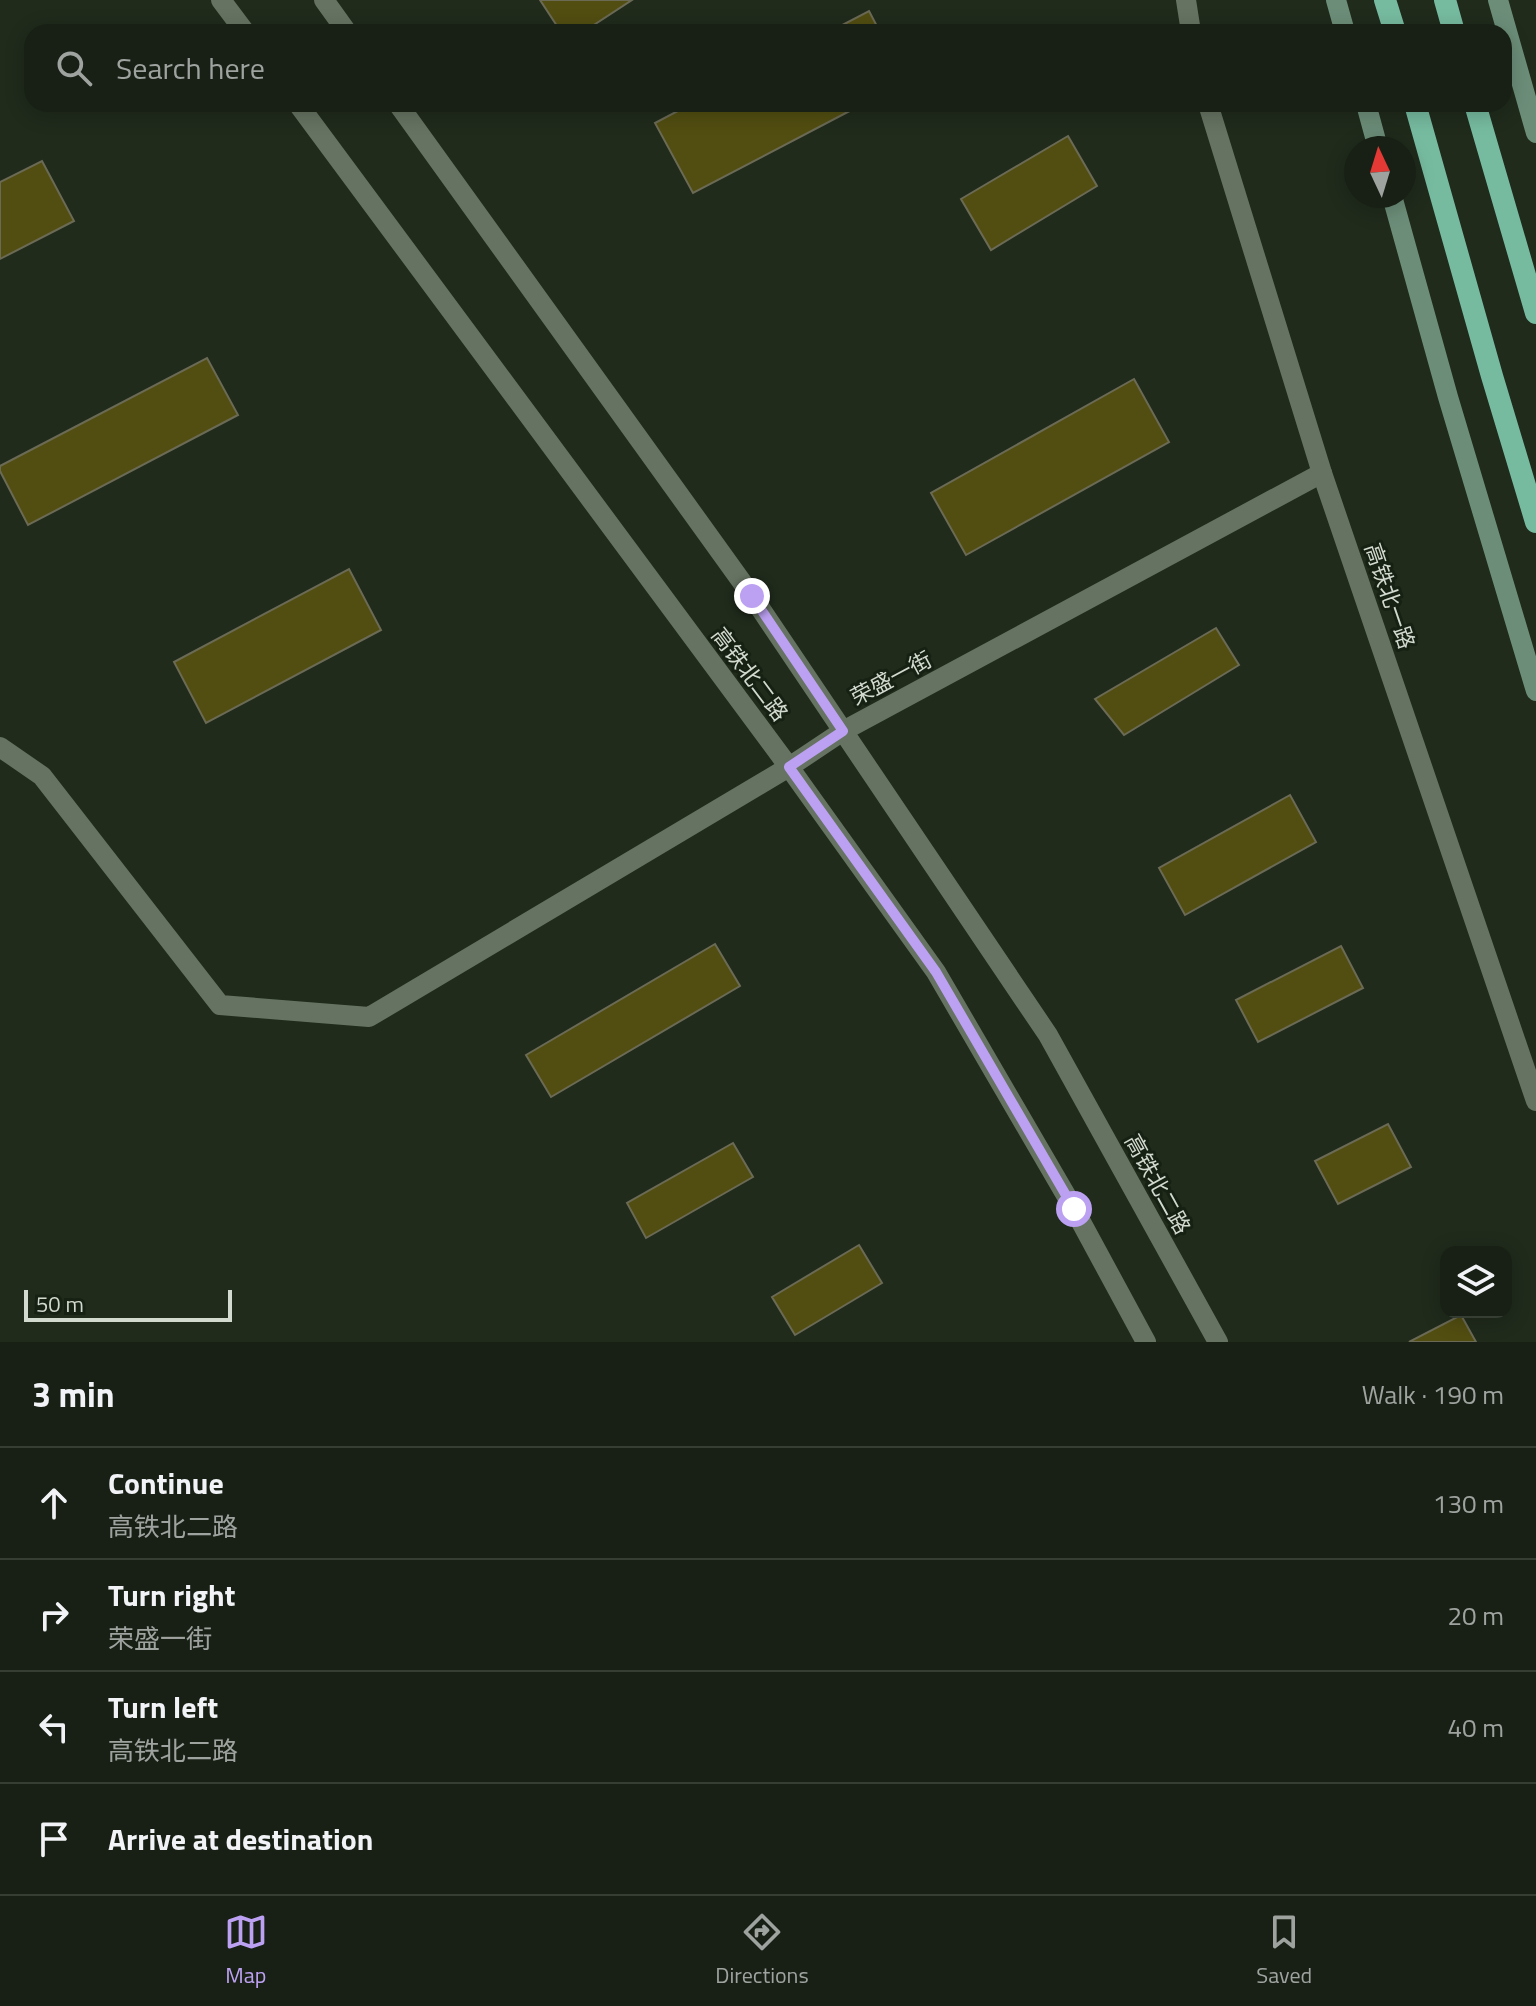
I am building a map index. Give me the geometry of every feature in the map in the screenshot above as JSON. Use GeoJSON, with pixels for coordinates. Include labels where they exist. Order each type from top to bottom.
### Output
{"type":"FeatureCollection","features":[{"type":"Feature","properties":{"kind":"highway"},"geometry":{"type":"LineString","coordinates":[[1385,0],[1392,24]]}},
{"type":"Feature","properties":{"kind":"highway"},"geometry":{"type":"LineString","coordinates":[[1445,0],[1452,24]]}},
{"type":"Feature","properties":{"kind":"highway"},"geometry":{"type":"LineString","coordinates":[[1417,112],[1536,522]]}},
{"type":"Feature","properties":{"kind":"highway"},"geometry":{"type":"LineString","coordinates":[[1477,112],[1536,313]]}},
{"type":"Feature","properties":{"kind":"main road"},"geometry":{"type":"LineString","coordinates":[[1336,0],[1343,24]]}},
{"type":"Feature","properties":{"kind":"main road"},"geometry":{"type":"LineString","coordinates":[[1498,0],[1505,24]]}},
{"type":"Feature","properties":{"kind":"main road"},"geometry":{"type":"LineString","coordinates":[[1512,49],[1536,133]]}},
{"type":"Feature","properties":{"kind":"main road"},"geometry":{"type":"LineString","coordinates":[[1368,112],[1375,136]]}},
{"type":"Feature","properties":{"kind":"main road"},"geometry":{"type":"LineString","coordinates":[[1395,208],[1536,691]]}},
{"type":"Feature","properties":{"kind":"street"},"geometry":{"type":"LineString","coordinates":[[221,0],[239,24]]}},
{"type":"Feature","properties":{"kind":"street"},"geometry":{"type":"LineString","coordinates":[[324,0],[341,24]]}},
{"type":"Feature","properties":{"kind":"street"},"geometry":{"type":"LineString","coordinates":[[1186,0],[1190,24]]}},
{"type":"Feature","properties":{"kind":"street","name":"高铁北二路"},"geometry":{"type":"LineString","coordinates":[[304,112],[789,767],[936,972],[1074,1209],[1146,1342]]}},
{"type":"Feature","properties":{"kind":"street","name":"高铁北二路"},"geometry":{"type":"LineString","coordinates":[[404,112],[752,596],[1048,1035],[1218,1342]]}},
{"type":"Feature","properties":{"kind":"street","name":"高铁北一路"},"geometry":{"type":"LineString","coordinates":[[1210,112],[1322,473],[1536,1101]]}},
{"type":"Feature","properties":{"kind":"street","name":"荣盛一街"},"geometry":{"type":"LineString","coordinates":[[0,747],[42,776],[220,1005],[369,1017],[789,767],[843,731],[1322,473]]}},
{"type":"Feature","properties":{"kind":"building"},"geometry":{"type":"Polygon","coordinates":[[[540,0],[632,0],[595,24],[556,24],[540,0]]]}},
{"type":"Feature","properties":{"kind":"building"},"geometry":{"type":"Polygon","coordinates":[[[869,11],[876,24],[844,24],[869,11]]]}},
{"type":"Feature","properties":{"kind":"building"},"geometry":{"type":"Polygon","coordinates":[[[676,112],[848,112],[693,193],[655,123],[676,112]]]}},
{"type":"Feature","properties":{"kind":"building"},"geometry":{"type":"Polygon","coordinates":[[[1068,136],[1097,186],[991,250],[961,199],[1068,136]]]}},
{"type":"Feature","properties":{"kind":"building"},"geometry":{"type":"Polygon","coordinates":[[[42,161],[74,221],[0,259],[0,182],[42,161]]]}},
{"type":"Feature","properties":{"kind":"building"},"geometry":{"type":"Polygon","coordinates":[[[207,358],[238,415],[28,525],[0,466],[207,358]]]}},
{"type":"Feature","properties":{"kind":"building"},"geometry":{"type":"Polygon","coordinates":[[[1134,379],[1169,442],[966,555],[931,493],[1134,379]]]}},
{"type":"Feature","properties":{"kind":"building"},"geometry":{"type":"Polygon","coordinates":[[[349,569],[381,630],[206,723],[174,662],[349,569]]]}},
{"type":"Feature","properties":{"kind":"building"},"geometry":{"type":"Polygon","coordinates":[[[1216,628],[1239,665],[1124,735],[1095,699],[1216,628]]]}},
{"type":"Feature","properties":{"kind":"building"},"geometry":{"type":"Polygon","coordinates":[[[1290,795],[1316,842],[1185,915],[1159,868],[1290,795]]]}},
{"type":"Feature","properties":{"kind":"building"},"geometry":{"type":"Polygon","coordinates":[[[715,944],[740,986],[551,1097],[526,1055],[715,944]]]}},
{"type":"Feature","properties":{"kind":"building"},"geometry":{"type":"Polygon","coordinates":[[[1341,946],[1363,988],[1258,1042],[1236,1000],[1341,946]]]}},
{"type":"Feature","properties":{"kind":"building"},"geometry":{"type":"Polygon","coordinates":[[[1388,1124],[1411,1167],[1338,1204],[1315,1161],[1388,1124]]]}},
{"type":"Feature","properties":{"kind":"building"},"geometry":{"type":"Polygon","coordinates":[[[733,1143],[753,1177],[646,1238],[627,1203],[733,1143]]]}},
{"type":"Feature","properties":{"kind":"building"},"geometry":{"type":"Polygon","coordinates":[[[859,1245],[882,1283],[795,1335],[772,1297],[859,1245]]]}},
{"type":"Feature","properties":{"kind":"building"},"geometry":{"type":"Polygon","coordinates":[[[1455,1318],[1463,1318],[1476,1342],[1409,1342],[1455,1318]]]}},
{"type":"Feature","properties":{"kind":"route"},"geometry":{"type":"LineString","coordinates":[[752,596],[843,731],[789,767],[936,972],[1074,1209]]}}]}
